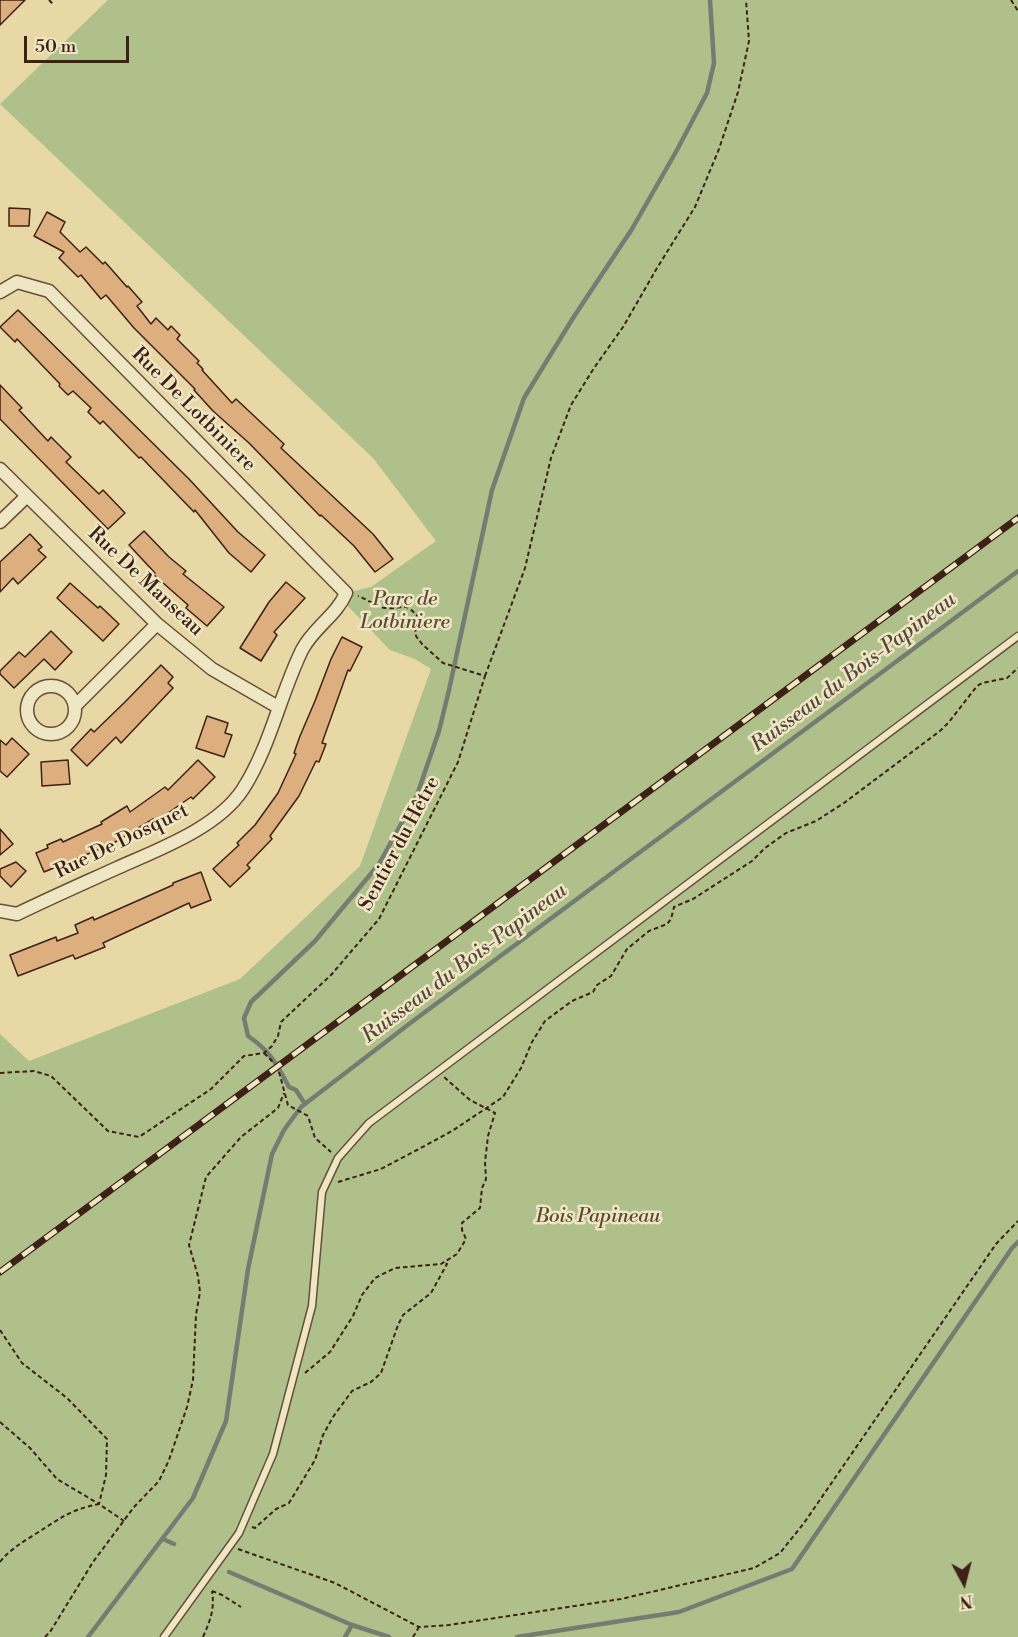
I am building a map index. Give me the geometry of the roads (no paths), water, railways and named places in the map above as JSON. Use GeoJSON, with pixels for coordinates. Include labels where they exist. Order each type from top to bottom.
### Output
{"type":"FeatureCollection","features":[{"type":"Feature","properties":{"kind":"street","name":"Rue De Lotbiniere"},"geometry":{"type":"LineString","coordinates":[[0,292],[17,282],[49,291],[346,593]]}},
{"type":"Feature","properties":{"kind":"street","name":"Rue De Manseau"},"geometry":{"type":"LineString","coordinates":[[0,469],[157,624],[212,669],[278,706]]}},
{"type":"Feature","properties":{"kind":"street"},"geometry":{"type":"LineString","coordinates":[[0,522],[26,496]]}},
{"type":"Feature","properties":{"kind":"street","name":"Rue De Dosquet"},"geometry":{"type":"LineString","coordinates":[[0,911],[17,914],[187,836],[225,809],[242,791],[256,767],[302,649],[343,601],[346,593]]}},
{"type":"Feature","properties":{"kind":"street"},"geometry":{"type":"LineString","coordinates":[[75,706],[157,624]]}},
{"type":"Feature","properties":{"kind":"lane"},"geometry":{"type":"LineString","coordinates":[[164,1637],[230,1546],[243,1524],[273,1454],[312,1306],[322,1192],[338,1158],[369,1123],[1018,636]]}},
{"type":"Feature","properties":{"kind":"waterway"},"geometry":{"type":"LineString","coordinates":[[305,1104],[296,1090],[289,1087],[268,1053],[248,1036],[244,1018],[251,1002],[315,941],[379,864],[417,795],[439,731],[492,490],[524,398],[632,229],[707,93],[714,63],[710,0]]}},
{"type":"Feature","properties":{"kind":"waterway","name":"Ruisseau du Bois-Papineau"},"geometry":{"type":"LineString","coordinates":[[88,1637],[193,1498],[226,1421],[248,1269],[272,1154],[284,1130],[301,1107],[413,1021],[1018,571]]}},
{"type":"Feature","properties":{"kind":"waterway"},"geometry":{"type":"LineString","coordinates":[[517,1637],[679,1612],[792,1569],[1018,1242]]}},
{"type":"Feature","properties":{"kind":"waterway"},"geometry":{"type":"LineString","coordinates":[[163,1539],[174,1544]]}},
{"type":"Feature","properties":{"kind":"waterway"},"geometry":{"type":"LineString","coordinates":[[229,1572],[352,1625],[389,1637]]}},
{"type":"Feature","properties":{"kind":"waterway"},"geometry":{"type":"LineString","coordinates":[[345,1637],[352,1625]]}},
{"type":"Feature","properties":{"kind":"railway"},"geometry":{"type":"LineString","coordinates":[[0,1272],[1018,518]]}},
{"type":"Feature","properties":{"kind":"park label","name":"Parc de Lotbiniere"},"geometry":{"type":"Point","coordinates":[405,612]}},
{"type":"Feature","properties":{"kind":"park label","name":"Bois Papineau"},"geometry":{"type":"Point","coordinates":[598,1217]}}]}
